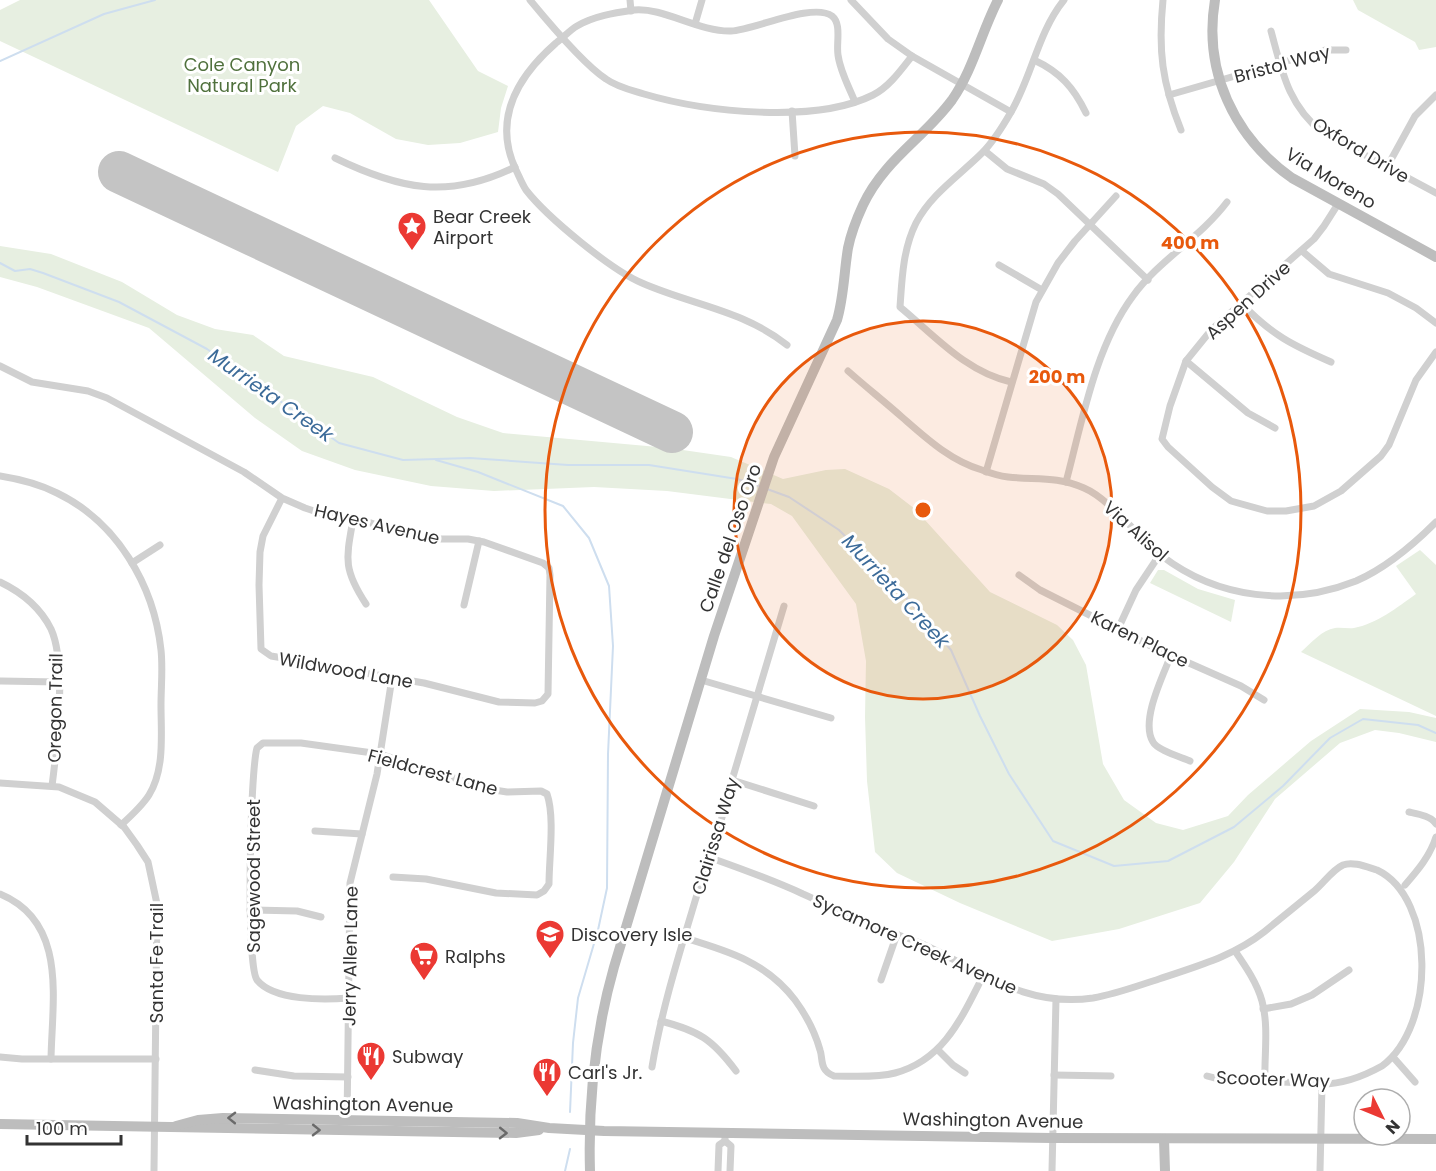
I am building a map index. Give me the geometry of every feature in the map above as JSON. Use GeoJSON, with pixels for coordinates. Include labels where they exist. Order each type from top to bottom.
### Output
{"type":"FeatureCollection","features":[{"type":"Feature","properties":{"kind":"main road","name":"Calle del Oso Oro"},"geometry":{"type":"LineString","coordinates":[[591,1171],[589,1130],[595,1060],[606,994],[701,680],[774,457],[837,321],[843,298],[848,248],[857,218],[884,171],[937,118],[961,85],[998,0]]}},
{"type":"Feature","properties":{"kind":"main road","name":"Via Moreno"},"geometry":{"type":"LineString","coordinates":[[1215,0],[1212,35],[1219,81],[1238,123],[1259,151],[1292,178],[1436,257]]}},
{"type":"Feature","properties":{"kind":"main road","name":"Washington Avenue"},"geometry":{"type":"LineString","coordinates":[[0,1124],[197,1128],[428,1121],[517,1123],[549,1128],[725,1137],[1436,1138]]}},
{"type":"Feature","properties":{"kind":"main road"},"geometry":{"type":"LineString","coordinates":[[386,1131],[393,1128],[418,1127],[428,1121]]}},
{"type":"Feature","properties":{"kind":"main road"},"geometry":{"type":"LineString","coordinates":[[434,1132],[443,1128],[477,1126],[479,1122]]}},
{"type":"Feature","properties":{"kind":"main road","name":"Washington Avenue"},"geometry":{"type":"LineString","coordinates":[[347,1125],[386,1131],[434,1132],[516,1133],[549,1128]]}},
{"type":"Feature","properties":{"kind":"main road"},"geometry":{"type":"LineString","coordinates":[[1164,1139],[1165,1171]]}},
{"type":"Feature","properties":{"kind":"street"},"geometry":{"type":"LineString","coordinates":[[530,0],[605,79],[662,99],[715,110],[817,111],[855,102],[874,94],[889,83],[912,56]]}},
{"type":"Feature","properties":{"kind":"street"},"geometry":{"type":"LineString","coordinates":[[630,0],[631,11]]}},
{"type":"Feature","properties":{"kind":"street"},"geometry":{"type":"LineString","coordinates":[[695,24],[702,0]]}},
{"type":"Feature","properties":{"kind":"street"},"geometry":{"type":"LineString","coordinates":[[851,0],[888,39],[912,56],[1011,112]]}},
{"type":"Feature","properties":{"kind":"street"},"geometry":{"type":"LineString","coordinates":[[1011,382],[972,367],[900,307],[906,249],[917,221],[934,199],[985,151],[1011,112],[1055,11],[1064,0]]}},
{"type":"Feature","properties":{"kind":"street"},"geometry":{"type":"LineString","coordinates":[[1163,0],[1161,60],[1169,95],[1181,130]]}},
{"type":"Feature","properties":{"kind":"street"},"geometry":{"type":"LineString","coordinates":[[787,345],[769,331],[725,311],[642,283],[621,272],[555,219],[525,189],[510,158],[506,132],[508,110],[528,72],[546,52],[576,26],[599,16],[637,10],[716,30],[731,31],[813,12],[831,15],[836,21],[838,56],[855,102]]}},
{"type":"Feature","properties":{"kind":"street","name":"Oxford Drive"},"geometry":{"type":"LineString","coordinates":[[1271,31],[1293,99],[1310,122],[1322,132],[1436,193]]}},
{"type":"Feature","properties":{"kind":"street","name":"Bristol Way"},"geometry":{"type":"LineString","coordinates":[[1169,95],[1325,50],[1346,50]]}},
{"type":"Feature","properties":{"kind":"street"},"geometry":{"type":"LineString","coordinates":[[1034,60],[1067,81],[1086,113]]}},
{"type":"Feature","properties":{"kind":"street"},"geometry":{"type":"LineString","coordinates":[[1387,167],[1415,116],[1436,95]]}},
{"type":"Feature","properties":{"kind":"street"},"geometry":{"type":"LineString","coordinates":[[792,111],[795,156]]}},
{"type":"Feature","properties":{"kind":"street"},"geometry":{"type":"LineString","coordinates":[[985,151],[1007,169],[1052,189],[1148,280]]}},
{"type":"Feature","properties":{"kind":"street"},"geometry":{"type":"LineString","coordinates":[[335,158],[379,177],[414,187],[463,186],[515,167]]}},
{"type":"Feature","properties":{"kind":"street"},"geometry":{"type":"LineString","coordinates":[[986,471],[1031,315],[1042,290],[1058,263],[1116,196]]}},
{"type":"Feature","properties":{"kind":"street"},"geometry":{"type":"LineString","coordinates":[[1066,482],[1107,340],[1117,321],[1134,295],[1213,220],[1227,202]]}},
{"type":"Feature","properties":{"kind":"street","name":"Aspen Drive"},"geometry":{"type":"LineString","coordinates":[[1338,204],[1324,226],[1302,251],[1212,329],[1186,361],[1170,406],[1162,439],[1204,480],[1231,501],[1267,511],[1286,511],[1314,506],[1341,491],[1381,456],[1389,445],[1416,381],[1436,352]]}},
{"type":"Feature","properties":{"kind":"street"},"geometry":{"type":"LineString","coordinates":[[1302,251],[1329,274],[1388,293],[1416,308],[1436,323]]}},
{"type":"Feature","properties":{"kind":"street"},"geometry":{"type":"LineString","coordinates":[[999,265],[1042,290]]}},
{"type":"Feature","properties":{"kind":"street"},"geometry":{"type":"LineString","coordinates":[[1242,304],[1276,336],[1331,362]]}},
{"type":"Feature","properties":{"kind":"street"},"geometry":{"type":"LineString","coordinates":[[1186,361],[1248,413],[1275,428]]}},
{"type":"Feature","properties":{"kind":"street","name":"Hayes Avenue"},"geometry":{"type":"LineString","coordinates":[[0,366],[32,382],[88,391],[107,398],[244,472],[282,498],[323,514],[371,523],[427,539],[479,541],[543,563],[549,568],[550,585],[548,694]]}},
{"type":"Feature","properties":{"kind":"street","name":"Via Alisol"},"geometry":{"type":"LineString","coordinates":[[848,371],[941,451],[966,464],[1007,477],[1053,479],[1086,489],[1099,497],[1174,565],[1204,581],[1238,592],[1274,597],[1312,594],[1356,580],[1398,555],[1436,522]]}},
{"type":"Feature","properties":{"kind":"street"},"geometry":{"type":"LineString","coordinates":[[0,476],[31,483],[57,493],[77,505],[99,523],[116,540],[132,563],[151,602],[161,652],[159,764],[149,795],[122,825]]}},
{"type":"Feature","properties":{"kind":"street","name":"Wildwood Lane"},"geometry":{"type":"LineString","coordinates":[[282,498],[264,536],[260,552],[261,649],[271,656],[392,678],[499,702],[535,703],[542,701],[548,694]]}},
{"type":"Feature","properties":{"kind":"street"},"geometry":{"type":"LineString","coordinates":[[353,520],[347,548],[348,566],[350,578],[366,604]]}},
{"type":"Feature","properties":{"kind":"street"},"geometry":{"type":"LineString","coordinates":[[464,605],[479,541]]}},
{"type":"Feature","properties":{"kind":"street"},"geometry":{"type":"LineString","coordinates":[[132,563],[160,545]]}},
{"type":"Feature","properties":{"kind":"street"},"geometry":{"type":"LineString","coordinates":[[1118,629],[1136,590],[1160,554]]}},
{"type":"Feature","properties":{"kind":"street","name":"Karen Place"},"geometry":{"type":"LineString","coordinates":[[1019,575],[1040,590],[1171,655],[1241,686],[1264,700]]}},
{"type":"Feature","properties":{"kind":"street","name":"Oregon Trail"},"geometry":{"type":"LineString","coordinates":[[0,582],[28,599],[42,615],[51,629],[56,647],[57,747],[52,786]]}},
{"type":"Feature","properties":{"kind":"street","name":"Clairissa Way"},"geometry":{"type":"LineString","coordinates":[[652,1067],[661,1021],[784,606]]}},
{"type":"Feature","properties":{"kind":"street"},"geometry":{"type":"LineString","coordinates":[[1171,655],[1152,705],[1150,734],[1158,747],[1190,761]]}},
{"type":"Feature","properties":{"kind":"street","name":"Jerry Allen Lane"},"geometry":{"type":"LineString","coordinates":[[347,1125],[350,883],[380,754],[392,678]]}},
{"type":"Feature","properties":{"kind":"street"},"geometry":{"type":"LineString","coordinates":[[701,680],[831,718]]}},
{"type":"Feature","properties":{"kind":"street"},"geometry":{"type":"LineString","coordinates":[[1,681],[58,682]]}},
{"type":"Feature","properties":{"kind":"street","name":"Fieldcrest Lane"},"geometry":{"type":"LineString","coordinates":[[257,748],[263,743],[301,743],[380,754],[488,789],[507,792],[541,791],[547,794],[550,819],[549,884],[537,895],[496,893],[426,879],[393,877]]}},
{"type":"Feature","properties":{"kind":"street","name":"Sagewood Street"},"geometry":{"type":"LineString","coordinates":[[257,748],[254,772],[250,910],[253,974],[259,982],[295,998],[313,1000],[349,998]]}},
{"type":"Feature","properties":{"kind":"street"},"geometry":{"type":"LineString","coordinates":[[732,780],[814,806]]}},
{"type":"Feature","properties":{"kind":"street","name":"Santa Fe Trail"},"geometry":{"type":"LineString","coordinates":[[0,783],[52,786],[75,792],[95,802],[122,825],[148,862],[157,904],[154,1171]]}},
{"type":"Feature","properties":{"kind":"street"},"geometry":{"type":"LineString","coordinates":[[1409,812],[1434,820],[1436,824]]}},
{"type":"Feature","properties":{"kind":"street"},"geometry":{"type":"LineString","coordinates":[[315,831],[362,834]]}},
{"type":"Feature","properties":{"kind":"street"},"geometry":{"type":"LineString","coordinates":[[1410,892],[1405,885],[1423,864],[1436,837]]}},
{"type":"Feature","properties":{"kind":"street","name":"Sycamore Creek Avenue"},"geometry":{"type":"LineString","coordinates":[[711,858],[804,894],[864,923],[919,942],[1012,990],[1046,999],[1089,998],[1131,989],[1206,964],[1235,951],[1262,933],[1341,866],[1350,863],[1378,870],[1405,885]]}},
{"type":"Feature","properties":{"kind":"street"},"geometry":{"type":"LineString","coordinates":[[0,894],[11,899],[27,913],[39,926],[47,941],[53,968],[51,1059]]}},
{"type":"Feature","properties":{"kind":"street"},"geometry":{"type":"LineString","coordinates":[[250,910],[297,911],[321,917]]}},
{"type":"Feature","properties":{"kind":"street"},"geometry":{"type":"LineString","coordinates":[[881,980],[897,934]]}},
{"type":"Feature","properties":{"kind":"street"},"geometry":{"type":"LineString","coordinates":[[685,938],[746,959],[774,978],[795,1000],[809,1023],[820,1050],[823,1066],[828,1074],[834,1076],[893,1074],[922,1061],[938,1050],[956,1029],[983,976]]}},
{"type":"Feature","properties":{"kind":"street"},"geometry":{"type":"LineString","coordinates":[[1235,951],[1252,978],[1263,1009],[1264,1082]]}},
{"type":"Feature","properties":{"kind":"street"},"geometry":{"type":"LineString","coordinates":[[1263,1009],[1291,1004],[1312,995],[1349,970]]}},
{"type":"Feature","properties":{"kind":"street"},"geometry":{"type":"LineString","coordinates":[[1052,1171],[1056,999]]}},
{"type":"Feature","properties":{"kind":"street","name":"Scooter Way"},"geometry":{"type":"LineString","coordinates":[[1207,1076],[1223,1080],[1322,1084],[1350,1079],[1384,1065],[1407,1043],[1422,1019]]}},
{"type":"Feature","properties":{"kind":"street"},"geometry":{"type":"LineString","coordinates":[[661,1021],[701,1034],[713,1043],[736,1071]]}},
{"type":"Feature","properties":{"kind":"street"},"geometry":{"type":"LineString","coordinates":[[938,1050],[953,1065],[965,1072]]}},
{"type":"Feature","properties":{"kind":"street"},"geometry":{"type":"LineString","coordinates":[[0,1057],[156,1059]]}},
{"type":"Feature","properties":{"kind":"street"},"geometry":{"type":"LineString","coordinates":[[1393,1057],[1415,1082]]}},
{"type":"Feature","properties":{"kind":"street"},"geometry":{"type":"LineString","coordinates":[[255,1070],[294,1076],[348,1077]]}},
{"type":"Feature","properties":{"kind":"street"},"geometry":{"type":"LineString","coordinates":[[1054,1075],[1111,1076]]}},
{"type":"Feature","properties":{"kind":"street"},"geometry":{"type":"LineString","coordinates":[[1320,1171],[1322,1084]]}},
{"type":"Feature","properties":{"kind":"street"},"geometry":{"type":"LineString","coordinates":[[725,1137],[731,1146],[730,1168],[718,1168],[719,1145],[725,1137]]}},
{"type":"Feature","properties":{"kind":"green space","name":"Cole Canyon Natural Park"},"geometry":{"type":"Polygon","coordinates":[[[20,0],[429,0],[478,71],[508,86],[501,108],[498,132],[460,143],[428,145],[396,139],[350,113],[323,106],[296,126],[278,172],[0,41],[0,10],[20,0]]]}},
{"type":"Feature","properties":{"kind":"green space"},"geometry":{"type":"Polygon","coordinates":[[[1353,0],[1436,0],[1436,47],[1419,50],[1415,42],[1358,10],[1353,0]]]}},
{"type":"Feature","properties":{"kind":"green space"},"geometry":{"type":"Polygon","coordinates":[[[0,246],[51,254],[122,282],[177,315],[215,329],[253,335],[284,356],[373,377],[457,417],[503,433],[669,448],[731,457],[783,479],[826,470],[845,469],[889,489],[915,509],[990,592],[1057,625],[1073,640],[1086,665],[1103,764],[1124,800],[1156,823],[1183,830],[1228,816],[1248,795],[1311,741],[1360,709],[1409,712],[1436,718],[1436,742],[1375,730],[1340,743],[1275,799],[1234,862],[1200,903],[1119,929],[1052,941],[960,903],[897,873],[875,852],[867,781],[866,661],[856,604],[792,516],[771,504],[667,491],[594,487],[494,491],[431,486],[355,470],[302,451],[255,418],[149,328],[37,287],[0,277],[0,246]]]}},
{"type":"Feature","properties":{"kind":"green space"},"geometry":{"type":"Polygon","coordinates":[[[1420,550],[1436,565],[1436,716],[1301,652],[1326,631],[1335,628],[1354,628],[1370,623],[1416,594],[1396,566],[1420,550]]]}},
{"type":"Feature","properties":{"kind":"green space"},"geometry":{"type":"Polygon","coordinates":[[[1158,570],[1164,570],[1198,589],[1235,600],[1231,622],[1150,583],[1158,570]]]}},
{"type":"Feature","properties":{"kind":"waterway"},"geometry":{"type":"LineString","coordinates":[[0,61],[104,14],[155,0]]}},
{"type":"Feature","properties":{"kind":"waterway","name":"Murrieta Creek"},"geometry":{"type":"LineString","coordinates":[[0,263],[15,271],[30,269],[43,273],[119,302],[207,349],[339,443],[403,460],[470,458],[568,465],[649,465],[737,479],[762,487]]}},
{"type":"Feature","properties":{"kind":"waterway"},"geometry":{"type":"LineString","coordinates":[[436,460],[478,472],[563,506],[589,538],[609,586],[613,646],[608,754],[607,888],[598,930],[578,998],[573,1043],[570,1112]]}},
{"type":"Feature","properties":{"kind":"waterway","name":"Murrieta Creek"},"geometry":{"type":"LineString","coordinates":[[767,489],[789,497],[839,530],[903,594],[951,650],[1009,774],[1053,841],[1114,866],[1168,861],[1234,827],[1283,786],[1330,738],[1363,719],[1418,725],[1436,733]]}},
{"type":"Feature","properties":{"kind":"waterway"},"geometry":{"type":"LineString","coordinates":[[565,1171],[570,1149]]}},
{"type":"Feature","properties":{"kind":"runway"},"geometry":{"type":"LineString","coordinates":[[119,172],[672,432]]}},
{"type":"Feature","properties":{"kind":"place","name":"Bear Creek Airport"},"geometry":{"type":"Point","coordinates":[412,252]}},
{"type":"Feature","properties":{"kind":"place","name":"Discovery Isle"},"geometry":{"type":"Point","coordinates":[550,960]}},
{"type":"Feature","properties":{"kind":"place","name":"Ralphs"},"geometry":{"type":"Point","coordinates":[424,982]}},
{"type":"Feature","properties":{"kind":"place","name":"Subway"},"geometry":{"type":"Point","coordinates":[371,1082]}},
{"type":"Feature","properties":{"kind":"place","name":"Carl's Jr."},"geometry":{"type":"Point","coordinates":[547,1098]}}]}
